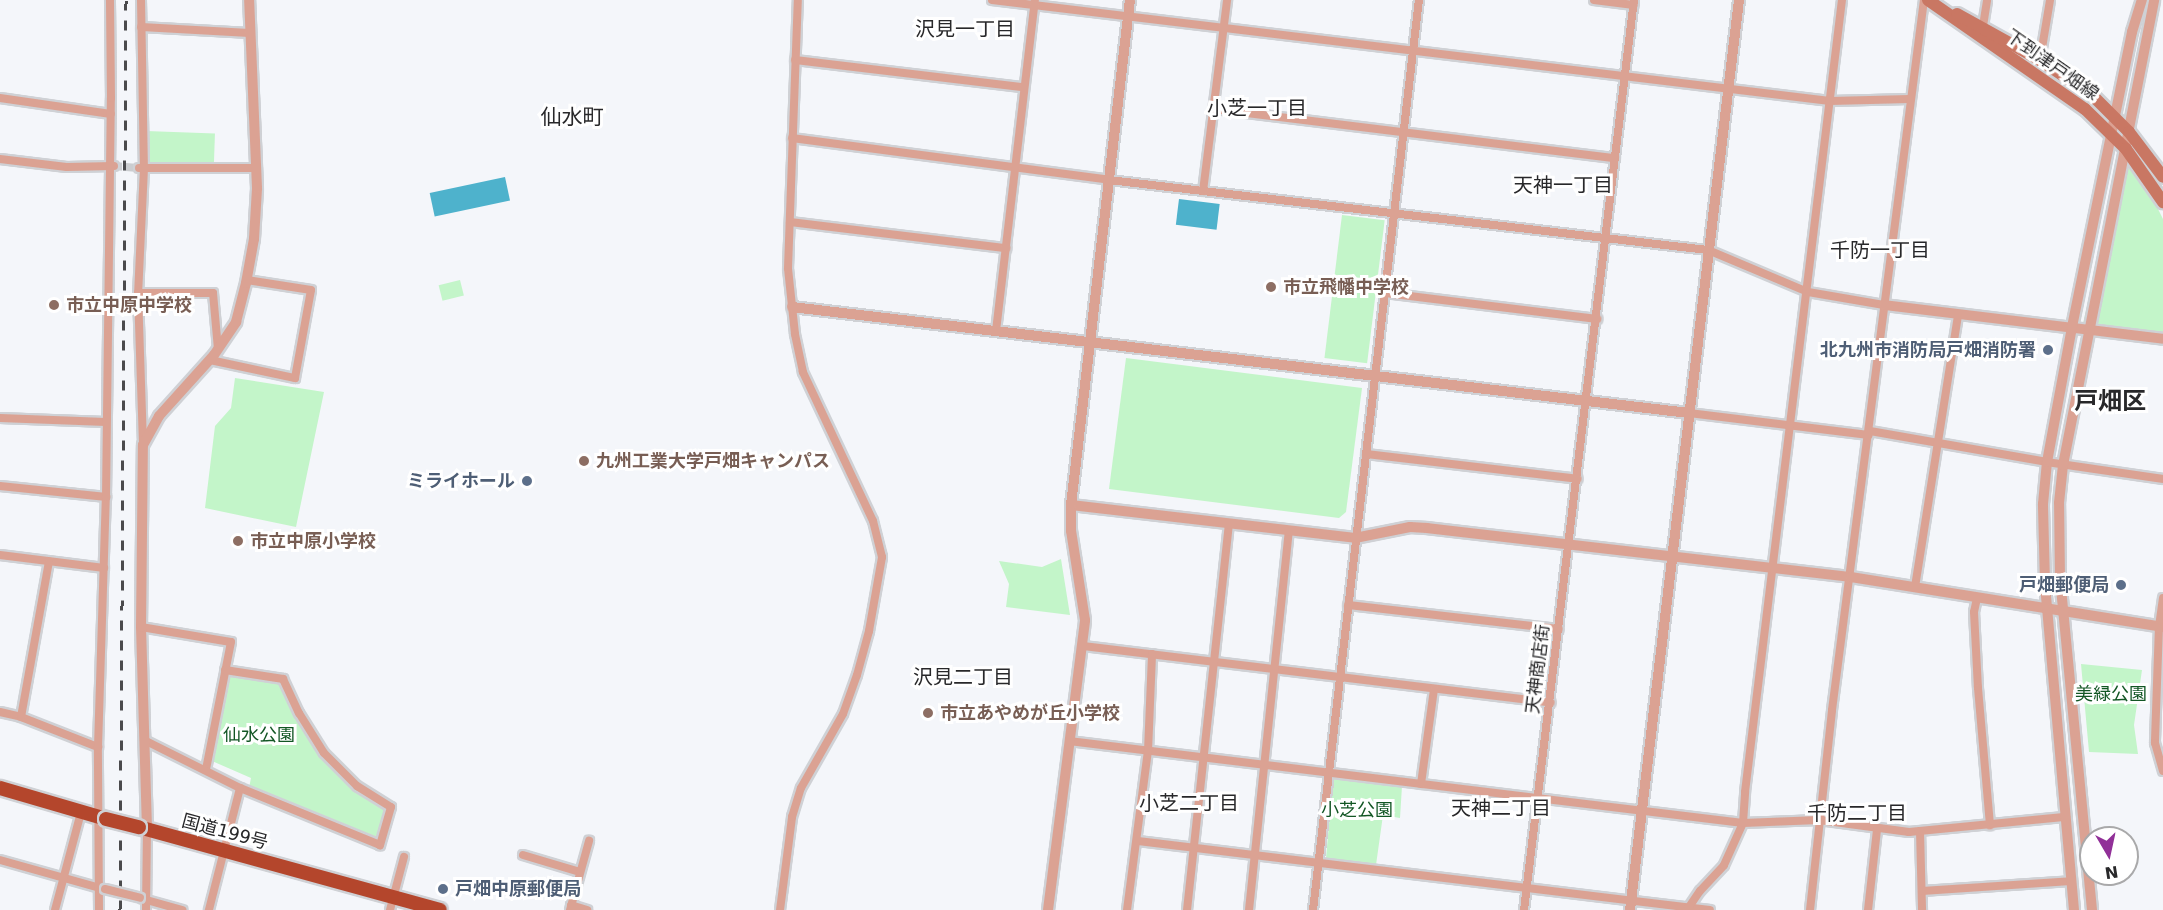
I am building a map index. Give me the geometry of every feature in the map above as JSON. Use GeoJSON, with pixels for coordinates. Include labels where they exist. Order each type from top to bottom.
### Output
{"type":"FeatureCollection","features":[{"type":"Feature","properties":{"kind":"highway","name":"国道199号"},"geometry":{"type":"LineString","coordinates":[[0,788],[225,851],[391,903],[440,910]]}},
{"type":"Feature","properties":{"kind":"main road","name":"下到津戸畑線"},"geometry":{"type":"LineString","coordinates":[[1927,0],[1983,26],[2092,95],[2129,132],[2163,177]]}},
{"type":"Feature","properties":{"kind":"main road","name":"下到津戸畑線"},"geometry":{"type":"LineString","coordinates":[[1927,0],[2061,89],[2126,149],[2163,202]]}},
{"type":"Feature","properties":{"kind":"street"},"geometry":{"type":"LineString","coordinates":[[99,910],[102,888],[103,818],[98,747],[106,497],[112,166],[110,0]]}},
{"type":"Feature","properties":{"kind":"street"},"geometry":{"type":"LineString","coordinates":[[141,0],[138,292],[143,445],[141,627],[144,740],[143,899],[146,910]]}},
{"type":"Feature","properties":{"kind":"street"},"geometry":{"type":"LineString","coordinates":[[143,445],[159,416],[210,360],[236,322],[247,280],[254,239],[256,168],[249,0]]}},
{"type":"Feature","properties":{"kind":"street"},"geometry":{"type":"LineString","coordinates":[[780,910],[792,817],[801,788],[843,714],[857,675],[870,621],[881,551],[877,532],[803,372],[792,307],[788,268],[798,0]]}},
{"type":"Feature","properties":{"kind":"street"},"geometry":{"type":"LineString","coordinates":[[992,0],[1035,3],[1830,101],[1910,99]]}},
{"type":"Feature","properties":{"kind":"street"},"geometry":{"type":"LineString","coordinates":[[1048,910],[1083,646],[1084,601],[1071,531],[1071,505],[1130,0]]}},
{"type":"Feature","properties":{"kind":"street"},"geometry":{"type":"LineString","coordinates":[[1203,191],[1227,0]]}},
{"type":"Feature","properties":{"kind":"street"},"geometry":{"type":"LineString","coordinates":[[1313,910],[1419,0]]}},
{"type":"Feature","properties":{"kind":"street"},"geometry":{"type":"LineString","coordinates":[[1594,0],[1634,2]]}},
{"type":"Feature","properties":{"kind":"street"},"geometry":{"type":"LineString","coordinates":[[1631,904],[1739,0]]}},
{"type":"Feature","properties":{"kind":"street"},"geometry":{"type":"LineString","coordinates":[[1688,909],[1724,865],[1743,823],[1842,0]]}},
{"type":"Feature","properties":{"kind":"street"},"geometry":{"type":"LineString","coordinates":[[1810,910],[1819,820],[1910,99],[1927,0]]}},
{"type":"Feature","properties":{"kind":"street"},"geometry":{"type":"LineString","coordinates":[[1983,26],[1987,0]]}},
{"type":"Feature","properties":{"kind":"street"},"geometry":{"type":"LineString","coordinates":[[2040,60],[2050,0]]}},
{"type":"Feature","properties":{"kind":"street"},"geometry":{"type":"LineString","coordinates":[[2074,910],[2043,547],[2047,462],[2132,32],[2142,0]]}},
{"type":"Feature","properties":{"kind":"street"},"geometry":{"type":"LineString","coordinates":[[2092,910],[2059,546],[2063,465],[2154,0]]}},
{"type":"Feature","properties":{"kind":"street","name":"天神商店街"},"geometry":{"type":"LineString","coordinates":[[1524,910],[1551,703],[1634,2]]}},
{"type":"Feature","properties":{"kind":"street"},"geometry":{"type":"LineString","coordinates":[[996,331],[1023,87],[1035,3]]}},
{"type":"Feature","properties":{"kind":"street"},"geometry":{"type":"LineString","coordinates":[[141,27],[250,33]]}},
{"type":"Feature","properties":{"kind":"street"},"geometry":{"type":"LineString","coordinates":[[795,60],[1023,87]]}},
{"type":"Feature","properties":{"kind":"street"},"geometry":{"type":"LineString","coordinates":[[0,98],[111,114]]}},
{"type":"Feature","properties":{"kind":"street"},"geometry":{"type":"LineString","coordinates":[[1214,109],[1616,158]]}},
{"type":"Feature","properties":{"kind":"street"},"geometry":{"type":"LineString","coordinates":[[792,138],[1109,180],[1708,250],[1808,292],[1884,305],[2163,339]]}},
{"type":"Feature","properties":{"kind":"street"},"geometry":{"type":"LineString","coordinates":[[0,159],[67,167],[112,166]]}},
{"type":"Feature","properties":{"kind":"street"},"geometry":{"type":"LineString","coordinates":[[141,168],[256,168]]}},
{"type":"Feature","properties":{"kind":"street"},"geometry":{"type":"LineString","coordinates":[[790,222],[1006,248]]}},
{"type":"Feature","properties":{"kind":"street"},"geometry":{"type":"LineString","coordinates":[[210,360],[295,378],[311,290],[247,280]]}},
{"type":"Feature","properties":{"kind":"street"},"geometry":{"type":"LineString","coordinates":[[138,292],[213,293],[218,349]]}},
{"type":"Feature","properties":{"kind":"street"},"geometry":{"type":"LineString","coordinates":[[1385,294],[1596,319]]}},
{"type":"Feature","properties":{"kind":"street"},"geometry":{"type":"LineString","coordinates":[[792,307],[1790,426],[1869,433],[2163,479]]}},
{"type":"Feature","properties":{"kind":"street"},"geometry":{"type":"LineString","coordinates":[[1915,587],[1958,314]]}},
{"type":"Feature","properties":{"kind":"street"},"geometry":{"type":"LineString","coordinates":[[0,418],[106,422]]}},
{"type":"Feature","properties":{"kind":"street"},"geometry":{"type":"LineString","coordinates":[[1366,454],[1578,479]]}},
{"type":"Feature","properties":{"kind":"street"},"geometry":{"type":"LineString","coordinates":[[0,486],[106,497]]}},
{"type":"Feature","properties":{"kind":"street"},"geometry":{"type":"LineString","coordinates":[[1071,505],[1355,538],[1410,527],[1570,544],[1851,577],[2161,626]]}},
{"type":"Feature","properties":{"kind":"street"},"geometry":{"type":"LineString","coordinates":[[1187,910],[1229,523]]}},
{"type":"Feature","properties":{"kind":"street"},"geometry":{"type":"LineString","coordinates":[[1249,910],[1289,530]]}},
{"type":"Feature","properties":{"kind":"street"},"geometry":{"type":"LineString","coordinates":[[0,555],[104,568]]}},
{"type":"Feature","properties":{"kind":"street"},"geometry":{"type":"LineString","coordinates":[[21,717],[49,561]]}},
{"type":"Feature","properties":{"kind":"street"},"geometry":{"type":"LineString","coordinates":[[1977,598],[1974,612],[1978,688],[1990,825]]}},
{"type":"Feature","properties":{"kind":"street"},"geometry":{"type":"LineString","coordinates":[[2163,598],[2159,712],[2155,743],[2163,771]]}},
{"type":"Feature","properties":{"kind":"street"},"geometry":{"type":"LineString","coordinates":[[1348,605],[1559,629]]}},
{"type":"Feature","properties":{"kind":"street"},"geometry":{"type":"LineString","coordinates":[[141,627],[231,642],[206,770]]}},
{"type":"Feature","properties":{"kind":"street"},"geometry":{"type":"LineString","coordinates":[[1083,646],[1551,703]]}},
{"type":"Feature","properties":{"kind":"street"},"geometry":{"type":"LineString","coordinates":[[1127,910],[1138,841],[1148,752],[1152,654]]}},
{"type":"Feature","properties":{"kind":"street"},"geometry":{"type":"LineString","coordinates":[[144,740],[240,788],[380,845],[392,807],[357,786],[324,753],[299,713],[283,679],[225,670]]}},
{"type":"Feature","properties":{"kind":"street"},"geometry":{"type":"LineString","coordinates":[[1421,784],[1434,689]]}},
{"type":"Feature","properties":{"kind":"street"},"geometry":{"type":"LineString","coordinates":[[0,712],[21,717],[98,747]]}},
{"type":"Feature","properties":{"kind":"street"},"geometry":{"type":"LineString","coordinates":[[1069,741],[1743,823],[1819,820],[1877,830],[1920,831],[2066,817]]}},
{"type":"Feature","properties":{"kind":"street"},"geometry":{"type":"LineString","coordinates":[[209,910],[240,788]]}},
{"type":"Feature","properties":{"kind":"street"},"geometry":{"type":"LineString","coordinates":[[55,910],[81,812]]}},
{"type":"Feature","properties":{"kind":"street"},"geometry":{"type":"LineString","coordinates":[[1868,910],[1877,830]]}},
{"type":"Feature","properties":{"kind":"street"},"geometry":{"type":"LineString","coordinates":[[1920,831],[1922,910]]}},
{"type":"Feature","properties":{"kind":"street"},"geometry":{"type":"LineString","coordinates":[[587,910],[571,908],[589,841]]}},
{"type":"Feature","properties":{"kind":"street"},"geometry":{"type":"LineString","coordinates":[[1138,841],[1317,864],[1528,886],[1631,904],[1710,910]]}},
{"type":"Feature","properties":{"kind":"street"},"geometry":{"type":"LineString","coordinates":[[523,855],[580,872]]}},
{"type":"Feature","properties":{"kind":"street"},"geometry":{"type":"LineString","coordinates":[[391,903],[404,857]]}},
{"type":"Feature","properties":{"kind":"street"},"geometry":{"type":"LineString","coordinates":[[0,860],[182,910]]}},
{"type":"Feature","properties":{"kind":"street"},"geometry":{"type":"LineString","coordinates":[[1922,891],[2071,881]]}},
{"type":"Feature","properties":{"kind":"green space"},"geometry":{"type":"Polygon","coordinates":[[[146,131],[215,133],[214,167],[145,165],[146,131]]]}},
{"type":"Feature","properties":{"kind":"green space"},"geometry":{"type":"Polygon","coordinates":[[[2121,152],[2140,173],[2163,219],[2163,333],[2083,324],[2121,152]]]}},
{"type":"Feature","properties":{"kind":"green space"},"geometry":{"type":"Polygon","coordinates":[[[1342,215],[1385,220],[1367,363],[1324,358],[1342,215]]]}},
{"type":"Feature","properties":{"kind":"green space"},"geometry":{"type":"Polygon","coordinates":[[[460,280],[464,296],[443,301],[439,285],[460,280]]]}},
{"type":"Feature","properties":{"kind":"green space"},"geometry":{"type":"Polygon","coordinates":[[[1126,358],[1362,388],[1346,512],[1339,518],[1109,489],[1126,358]]]}},
{"type":"Feature","properties":{"kind":"green space"},"geometry":{"type":"Polygon","coordinates":[[[235,378],[324,392],[296,527],[205,508],[215,426],[231,408],[235,378]]]}},
{"type":"Feature","properties":{"kind":"green space"},"geometry":{"type":"Polygon","coordinates":[[[1061,559],[1070,615],[1006,607],[1009,584],[999,561],[1042,567],[1061,559]]]}},
{"type":"Feature","properties":{"kind":"green space","name":"美緑公園"},"geometry":{"type":"Polygon","coordinates":[[[2081,664],[2142,670],[2134,725],[2138,754],[2089,752],[2081,664]]]}},
{"type":"Feature","properties":{"kind":"green space","name":"仙水公園"},"geometry":{"type":"Polygon","coordinates":[[[231,674],[286,682],[295,714],[357,786],[391,807],[380,845],[249,788],[251,778],[212,761],[216,734],[231,674]]]}},
{"type":"Feature","properties":{"kind":"green space","name":"小芝公園"},"geometry":{"type":"Polygon","coordinates":[[[1333,779],[1402,786],[1400,818],[1383,815],[1376,865],[1326,858],[1333,779]]]}},
{"type":"Feature","properties":{"kind":"water"},"geometry":{"type":"Polygon","coordinates":[[[505,177],[510,200],[435,216],[430,193],[505,177]]]}},
{"type":"Feature","properties":{"kind":"water"},"geometry":{"type":"Polygon","coordinates":[[[1179,199],[1220,204],[1217,230],[1176,225],[1179,199]]]}},
{"type":"Feature","properties":{"kind":"tunnel"},"geometry":{"type":"LineString","coordinates":[[114,166],[138,168]]}},
{"type":"Feature","properties":{"kind":"railway"},"geometry":{"type":"LineString","coordinates":[[120,910],[126,0]]}},
{"type":"Feature","properties":{"kind":"place","name":"市立飛幡中学校"},"geometry":{"type":"Point","coordinates":[1271,287]}},
{"type":"Feature","properties":{"kind":"place","name":"市立中原中学校"},"geometry":{"type":"Point","coordinates":[54,305]}},
{"type":"Feature","properties":{"kind":"place","name":"北九州市消防局戸畑消防署"},"geometry":{"type":"Point","coordinates":[2048,350]}},
{"type":"Feature","properties":{"kind":"place","name":"九州工業大学戸畑キャンパス"},"geometry":{"type":"Point","coordinates":[584,461]}},
{"type":"Feature","properties":{"kind":"place","name":"ミライホール"},"geometry":{"type":"Point","coordinates":[527,481]}},
{"type":"Feature","properties":{"kind":"place","name":"市立中原小学校"},"geometry":{"type":"Point","coordinates":[238,541]}},
{"type":"Feature","properties":{"kind":"place","name":"戸畑郵便局"},"geometry":{"type":"Point","coordinates":[2121,585]}},
{"type":"Feature","properties":{"kind":"place","name":"市立あやめが丘小学校"},"geometry":{"type":"Point","coordinates":[928,713]}},
{"type":"Feature","properties":{"kind":"place","name":"戸畑中原郵便局"},"geometry":{"type":"Point","coordinates":[443,889]}},
{"type":"Feature","properties":{"kind":"district","name":"沢見一丁目"},"geometry":{"type":"Point","coordinates":[965,29]}},
{"type":"Feature","properties":{"kind":"district","name":"小芝一丁目"},"geometry":{"type":"Point","coordinates":[1257,108]}},
{"type":"Feature","properties":{"kind":"district","name":"仙水町"},"geometry":{"type":"Point","coordinates":[572,117]}},
{"type":"Feature","properties":{"kind":"district","name":"天神一丁目"},"geometry":{"type":"Point","coordinates":[1563,185]}},
{"type":"Feature","properties":{"kind":"district","name":"千防一丁目"},"geometry":{"type":"Point","coordinates":[1880,250]}},
{"type":"Feature","properties":{"kind":"district","name":"戸畑区"},"geometry":{"type":"Point","coordinates":[2110,402]}},
{"type":"Feature","properties":{"kind":"district","name":"沢見二丁目"},"geometry":{"type":"Point","coordinates":[963,677]}},
{"type":"Feature","properties":{"kind":"district","name":"小芝二丁目"},"geometry":{"type":"Point","coordinates":[1189,803]}},
{"type":"Feature","properties":{"kind":"district","name":"天神二丁目"},"geometry":{"type":"Point","coordinates":[1501,808]}},
{"type":"Feature","properties":{"kind":"district","name":"千防二丁目"},"geometry":{"type":"Point","coordinates":[1857,813]}}]}
